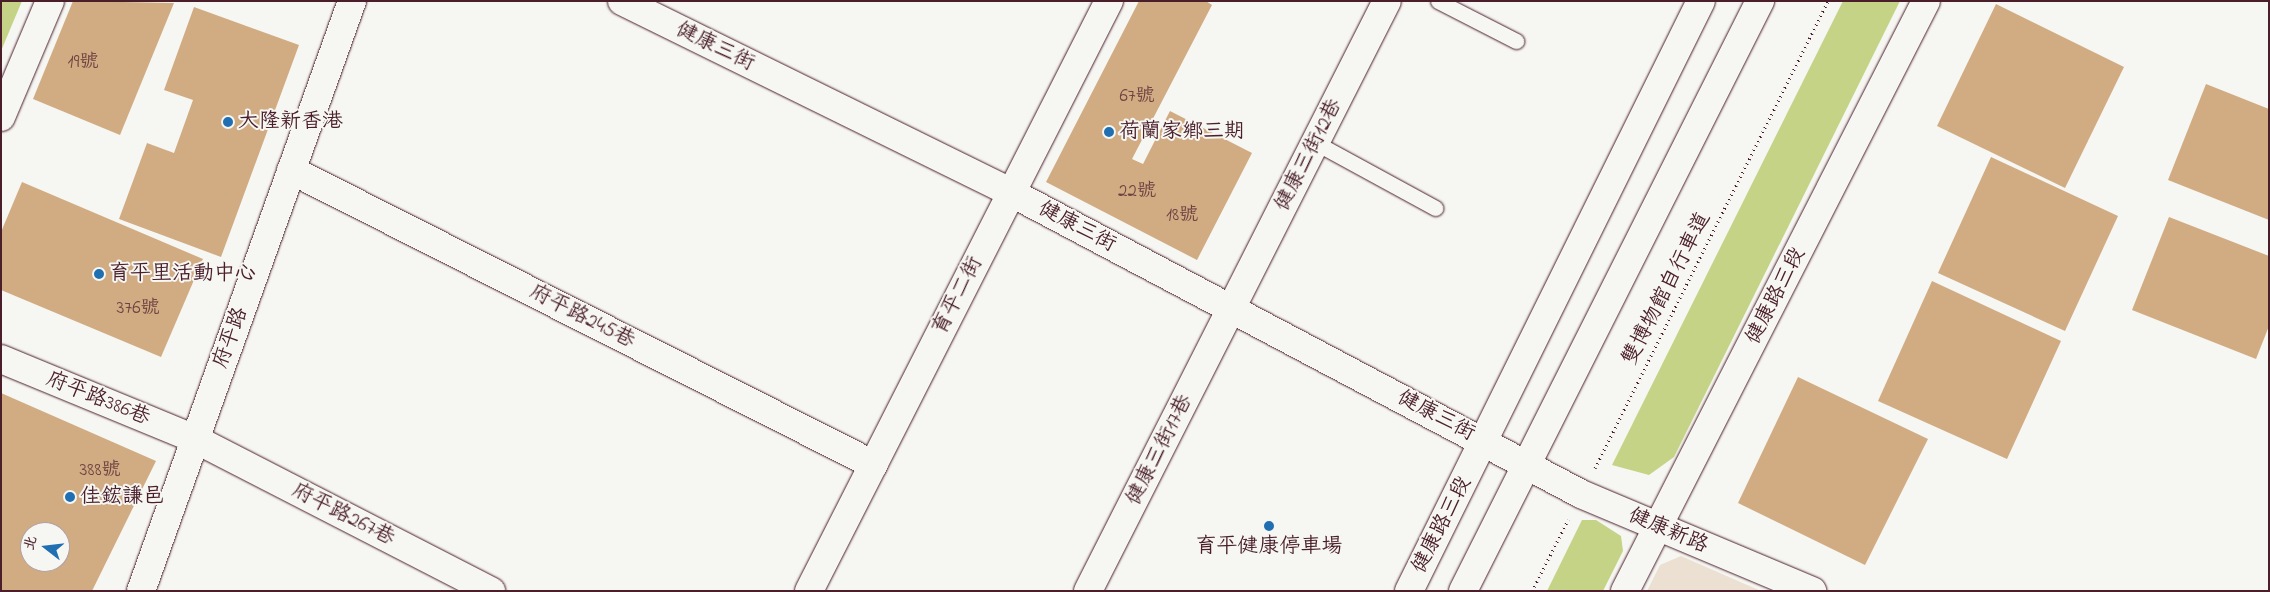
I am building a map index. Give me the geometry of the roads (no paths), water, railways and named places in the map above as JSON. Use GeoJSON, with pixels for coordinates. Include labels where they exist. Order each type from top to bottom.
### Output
{"type":"FeatureCollection","features":[{"type":"Feature","properties":{"kind":"street"},"geometry":{"type":"LineString","coordinates":[[1,117],[50,1]]}},
{"type":"Feature","properties":{"kind":"street","name":"府平路"},"geometry":{"type":"LineString","coordinates":[[141,591],[352,1]]}},
{"type":"Feature","properties":{"kind":"street","name":"健康三街"},"geometry":{"type":"LineString","coordinates":[[622,1],[1010,192],[1527,464]]}},
{"type":"Feature","properties":{"kind":"street","name":"育平二街"},"geometry":{"type":"LineString","coordinates":[[809,591],[1010,192],[1109,1]]}},
{"type":"Feature","properties":{"kind":"street","name":"健康三街12巷"},"geometry":{"type":"LineString","coordinates":[[1232,309],[1387,1]]}},
{"type":"Feature","properties":{"kind":"street","name":"健康路三段"},"geometry":{"type":"LineString","coordinates":[[1409,591],[1701,1]]}},
{"type":"Feature","properties":{"kind":"street"},"geometry":{"type":"LineString","coordinates":[[1463,591],[1760,1]]}},
{"type":"Feature","properties":{"kind":"street","name":"健康路三段"},"geometry":{"type":"LineString","coordinates":[[1625,591],[1926,1]]}},
{"type":"Feature","properties":{"kind":"street","name":"府平路245巷"},"geometry":{"type":"LineString","coordinates":[[291,170],[874,465]]}},
{"type":"Feature","properties":{"kind":"street","name":"健康三街17巷"},"geometry":{"type":"LineString","coordinates":[[1088,591],[1232,309]]}},
{"type":"Feature","properties":{"kind":"street","name":"府平路386巷"},"geometry":{"type":"LineString","coordinates":[[1,358],[195,439]]}},
{"type":"Feature","properties":{"kind":"street","name":"府平路267巷"},"geometry":{"type":"LineString","coordinates":[[195,439],[491,591]]}},
{"type":"Feature","properties":{"kind":"street","name":"健康新路"},"geometry":{"type":"LineString","coordinates":[[1527,464],[1582,494],[1812,591]]}},
{"type":"Feature","properties":{"kind":"lane"},"geometry":{"type":"LineString","coordinates":[[1438,1],[1516,41]]}},
{"type":"Feature","properties":{"kind":"lane"},"geometry":{"type":"LineString","coordinates":[[1316,143],[1435,208]]}},
{"type":"Feature","properties":{"kind":"place","name":"大隆新香港"},"geometry":{"type":"Point","coordinates":[228,122]}},
{"type":"Feature","properties":{"kind":"place","name":"荷蘭家鄉三期"},"geometry":{"type":"Point","coordinates":[1109,132]}},
{"type":"Feature","properties":{"kind":"place","name":"育平里活動中心"},"geometry":{"type":"Point","coordinates":[99,274]}},
{"type":"Feature","properties":{"kind":"place","name":"佳鋐謙邑"},"geometry":{"type":"Point","coordinates":[70,497]}},
{"type":"Feature","properties":{"kind":"place","name":"育平健康停車場"},"geometry":{"type":"Point","coordinates":[1269,526]}}]}
